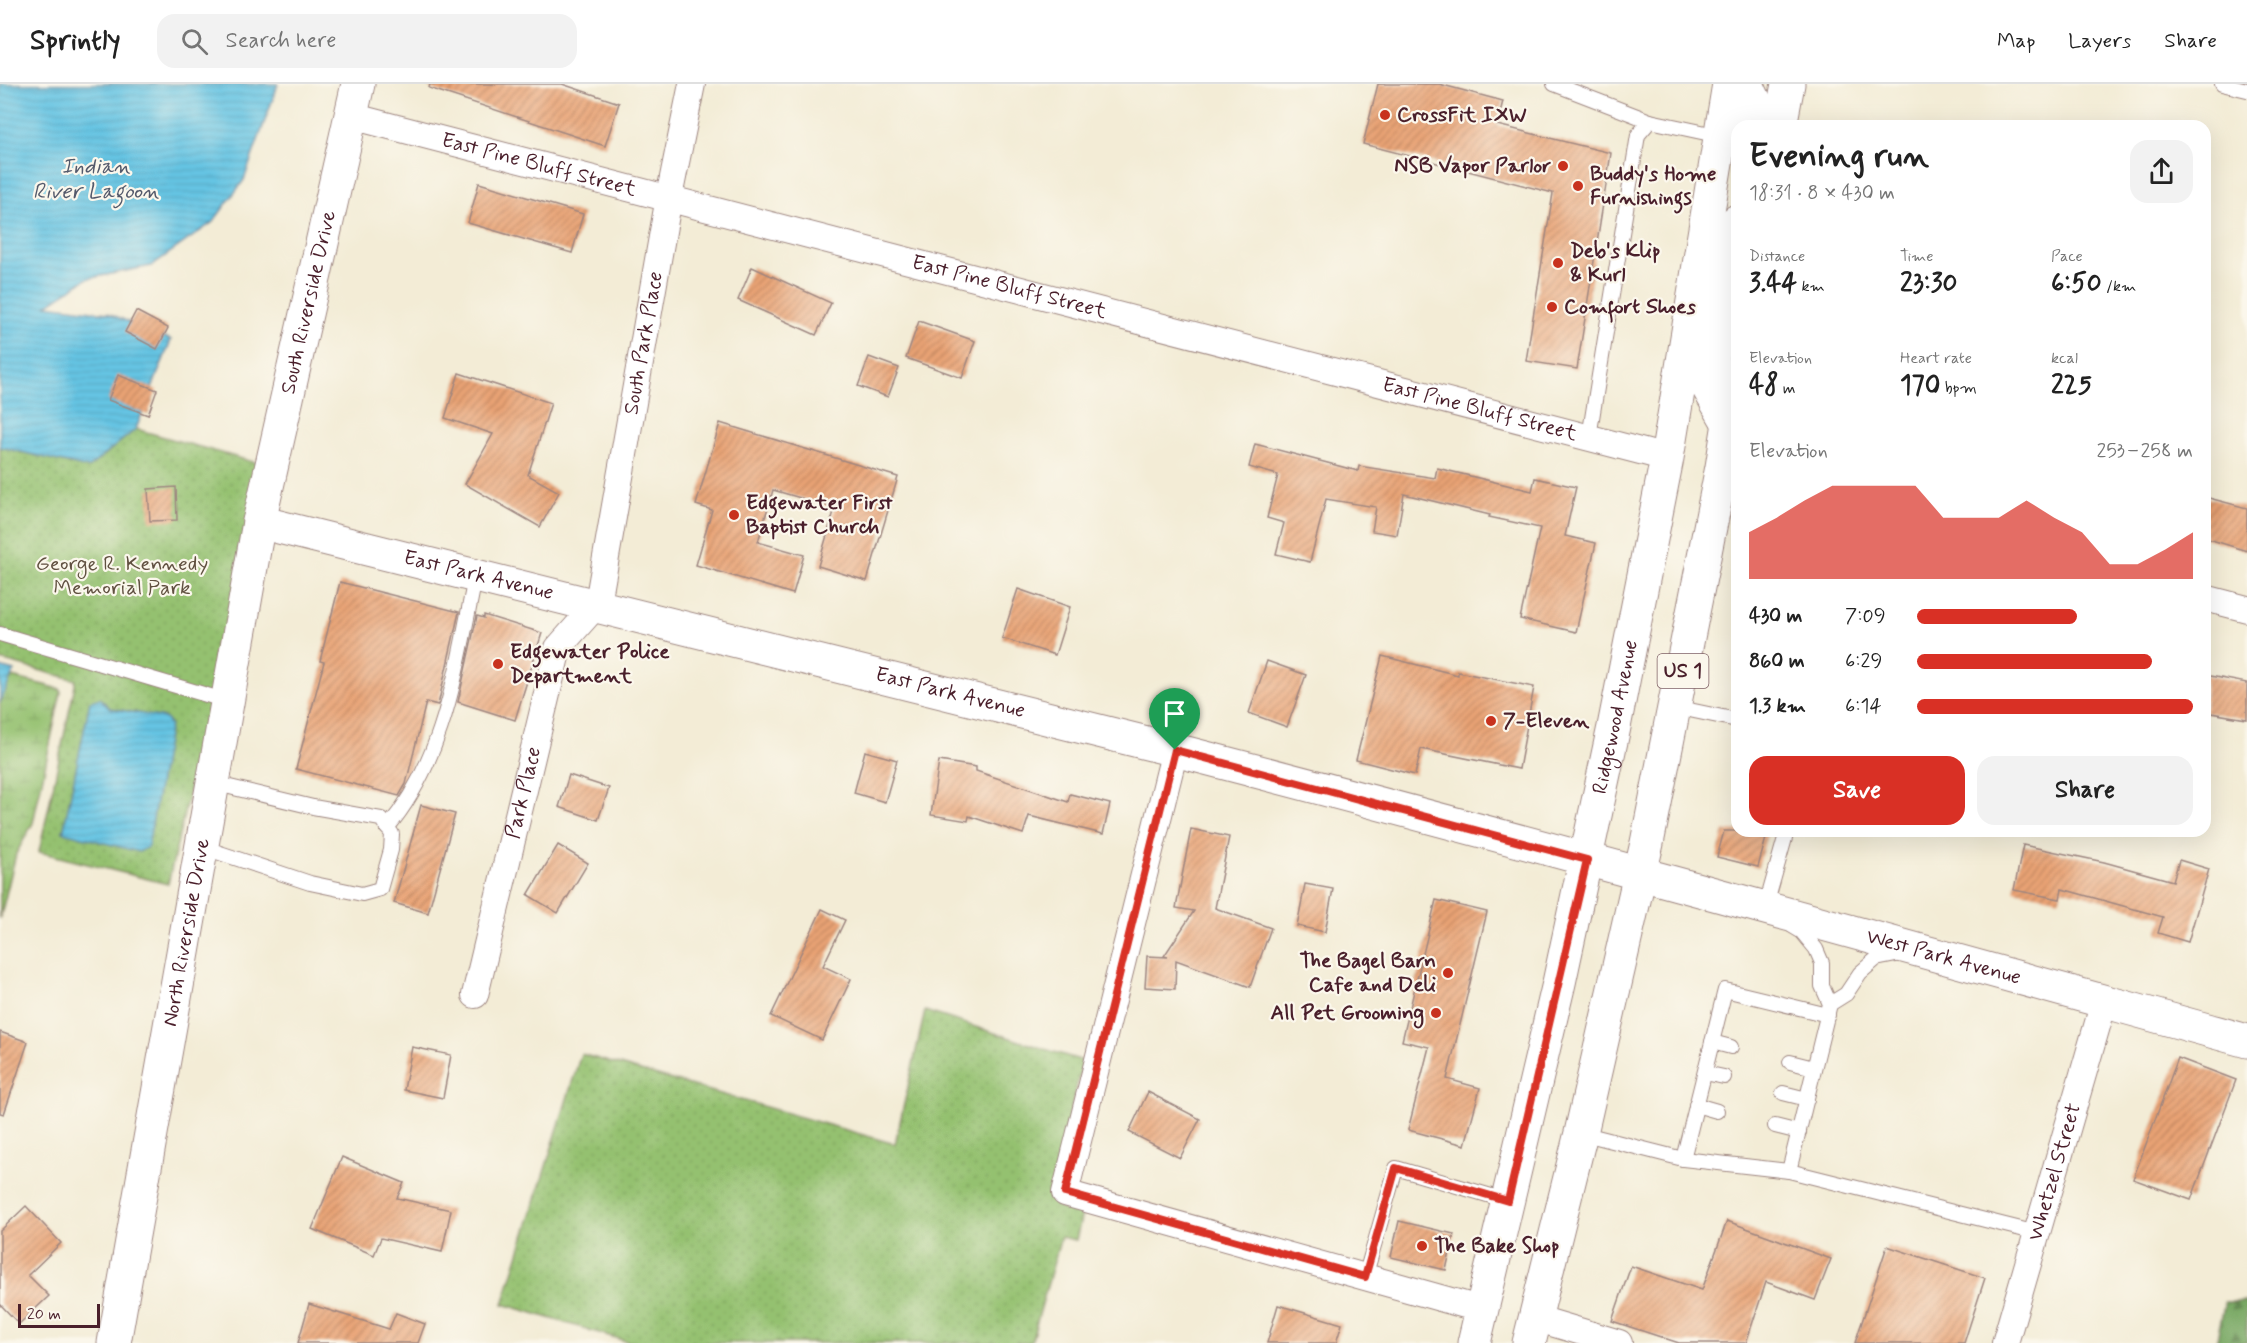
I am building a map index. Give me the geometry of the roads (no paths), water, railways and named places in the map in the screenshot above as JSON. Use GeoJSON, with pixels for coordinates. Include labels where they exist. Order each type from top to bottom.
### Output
{"type":"FeatureCollection","features":[{"type":"Feature","properties":{"kind":"street","name":"South Riverside Drive"},"geometry":{"type":"LineString","coordinates":[[259,522],[358,84]]}},
{"type":"Feature","properties":{"kind":"street","name":"South Park Place"},"geometry":{"type":"LineString","coordinates":[[598,603],[669,197],[692,84]]}},
{"type":"Feature","properties":{"kind":"street","name":"Ridgewood Avenue"},"geometry":{"type":"LineString","coordinates":[[1474,1343],[1587,860],[1667,458],[1729,84]]}},
{"type":"Feature","properties":{"kind":"street"},"geometry":{"type":"LineString","coordinates":[[1747,84],[1757,106],[1755,120]]}},
{"type":"Feature","properties":{"kind":"street"},"geometry":{"type":"LineString","coordinates":[[1781,120],[1788,84]]}},
{"type":"Feature","properties":{"kind":"street","name":"East Pine Bluff Street"},"geometry":{"type":"LineString","coordinates":[[351,116],[1667,458]]}},
{"type":"Feature","properties":{"kind":"street"},"geometry":{"type":"LineString","coordinates":[[1728,422],[1708,387],[1731,255]]}},
{"type":"Feature","properties":{"kind":"street","name":"US 1"},"geometry":{"type":"LineString","coordinates":[[1532,1330],[1581,1133],[1730,469],[1728,422],[1731,406]]}},
{"type":"Feature","properties":{"kind":"street","name":"East Park Avenue"},"geometry":{"type":"LineString","coordinates":[[259,522],[598,603],[1175,750],[1640,874]]}},
{"type":"Feature","properties":{"kind":"street","name":"North Riverside Drive"},"geometry":{"type":"LineString","coordinates":[[114,1343],[259,522]]}},
{"type":"Feature","properties":{"kind":"street"},"geometry":{"type":"LineString","coordinates":[[2211,600],[2247,609]]}},
{"type":"Feature","properties":{"kind":"street","name":"Park Place"},"geometry":{"type":"LineString","coordinates":[[475,995],[558,648],[598,603]]}},
{"type":"Feature","properties":{"kind":"street"},"geometry":{"type":"LineString","coordinates":[[1175,750],[1065,1193],[1483,1310]]}},
{"type":"Feature","properties":{"kind":"street","name":"West Park Avenue"},"geometry":{"type":"LineString","coordinates":[[1640,874],[2247,1041]]}},
{"type":"Feature","properties":{"kind":"street","name":"Whetzel Street"},"geometry":{"type":"LineString","coordinates":[[2005,1343],[2104,1002]]}},
{"type":"Feature","properties":{"kind":"street"},"geometry":{"type":"LineString","coordinates":[[1532,1330],[1619,1343]]}},
{"type":"Feature","properties":{"kind":"lane"},"geometry":{"type":"LineString","coordinates":[[1554,84],[1650,121],[1720,135]]}},
{"type":"Feature","properties":{"kind":"lane"},"geometry":{"type":"LineString","coordinates":[[2222,84],[2247,90]]}},
{"type":"Feature","properties":{"kind":"lane"},"geometry":{"type":"LineString","coordinates":[[1589,437],[1638,135],[1650,121]]}},
{"type":"Feature","properties":{"kind":"lane"},"geometry":{"type":"LineString","coordinates":[[387,828],[411,797],[426,768],[440,731],[476,574]]}},
{"type":"Feature","properties":{"kind":"lane"},"geometry":{"type":"LineString","coordinates":[[0,634],[227,701]]}},
{"type":"Feature","properties":{"kind":"lane"},"geometry":{"type":"LineString","coordinates":[[1675,707],[1731,719]]}},
{"type":"Feature","properties":{"kind":"lane"},"geometry":{"type":"LineString","coordinates":[[202,847],[310,883],[362,894],[380,889],[391,850],[392,834],[381,819],[314,807],[213,783]]}},
{"type":"Feature","properties":{"kind":"lane"},"geometry":{"type":"LineString","coordinates":[[1785,837],[1764,908],[1802,932],[1816,949],[1822,963],[1822,986],[1829,1010],[1789,1171]]}},
{"type":"Feature","properties":{"kind":"lane"},"geometry":{"type":"LineString","coordinates":[[1829,1010],[1846,994],[1860,973],[1876,959],[1919,951]]}},
{"type":"Feature","properties":{"kind":"lane"},"geometry":{"type":"LineString","coordinates":[[1683,1159],[1725,990],[1829,1010]]}},
{"type":"Feature","properties":{"kind":"lane"},"geometry":{"type":"LineString","coordinates":[[1712,1041],[1731,1047]]}},
{"type":"Feature","properties":{"kind":"lane"},"geometry":{"type":"LineString","coordinates":[[1790,1062],[1814,1068]]}},
{"type":"Feature","properties":{"kind":"lane"},"geometry":{"type":"LineString","coordinates":[[1704,1073],[1725,1077]]}},
{"type":"Feature","properties":{"kind":"lane"},"geometry":{"type":"LineString","coordinates":[[1783,1093],[1807,1099]]}},
{"type":"Feature","properties":{"kind":"lane"},"geometry":{"type":"LineString","coordinates":[[1696,1106],[1717,1111]]}},
{"type":"Feature","properties":{"kind":"lane"},"geometry":{"type":"LineString","coordinates":[[1775,1126],[1799,1132]]}},
{"type":"Feature","properties":{"kind":"lane"},"geometry":{"type":"LineString","coordinates":[[1581,1133],[1683,1159],[1789,1171],[2037,1233]]}},
{"type":"Feature","properties":{"kind":"lane"},"geometry":{"type":"LineString","coordinates":[[1365,1277],[1396,1168],[1508,1201]]}},
{"type":"Feature","properties":{"kind":"water","name":"Indian River Lagoon"},"geometry":{"type":"Polygon","coordinates":[[[0,84],[278,84],[244,180],[213,222],[151,266],[86,279],[47,305],[108,313],[171,340],[136,429],[88,468],[0,447],[0,84]]]}},
{"type":"Feature","properties":{"kind":"water"},"geometry":{"type":"Polygon","coordinates":[[[0,667],[14,671],[0,703],[0,667]]]}},
{"type":"Feature","properties":{"kind":"water"},"geometry":{"type":"Polygon","coordinates":[[[100,698],[110,708],[165,718],[170,725],[148,847],[139,852],[63,832],[90,701],[100,698]]]}},
{"type":"Feature","properties":{"kind":"place","name":"CrossFit IXW"},"geometry":{"type":"Point","coordinates":[1385,115]}},
{"type":"Feature","properties":{"kind":"place","name":"NSB Vapor Parlor"},"geometry":{"type":"Point","coordinates":[1563,166]}},
{"type":"Feature","properties":{"kind":"place","name":"Buddy's Home Furnishings"},"geometry":{"type":"Point","coordinates":[1578,186]}},
{"type":"Feature","properties":{"kind":"place","name":"Deb's Klip & Kurl"},"geometry":{"type":"Point","coordinates":[1558,263]}},
{"type":"Feature","properties":{"kind":"place","name":"Comfort Shoes"},"geometry":{"type":"Point","coordinates":[1552,307]}},
{"type":"Feature","properties":{"kind":"place","name":"Edgewater First Baptist Church"},"geometry":{"type":"Point","coordinates":[734,515]}},
{"type":"Feature","properties":{"kind":"place","name":"Edgewater Police Department"},"geometry":{"type":"Point","coordinates":[498,664]}},
{"type":"Feature","properties":{"kind":"place","name":"7-Eleven"},"geometry":{"type":"Point","coordinates":[1491,721]}},
{"type":"Feature","properties":{"kind":"place","name":"The Bagel Barn Cafe and Deli"},"geometry":{"type":"Point","coordinates":[1448,973]}},
{"type":"Feature","properties":{"kind":"place","name":"All Pet Grooming"},"geometry":{"type":"Point","coordinates":[1436,1013]}},
{"type":"Feature","properties":{"kind":"place","name":"The Bake Shop"},"geometry":{"type":"Point","coordinates":[1422,1246]}},
{"type":"Feature","properties":{"kind":"park label","name":"George R. Kennedy Memorial Park"},"geometry":{"type":"Point","coordinates":[122,576]}}]}
